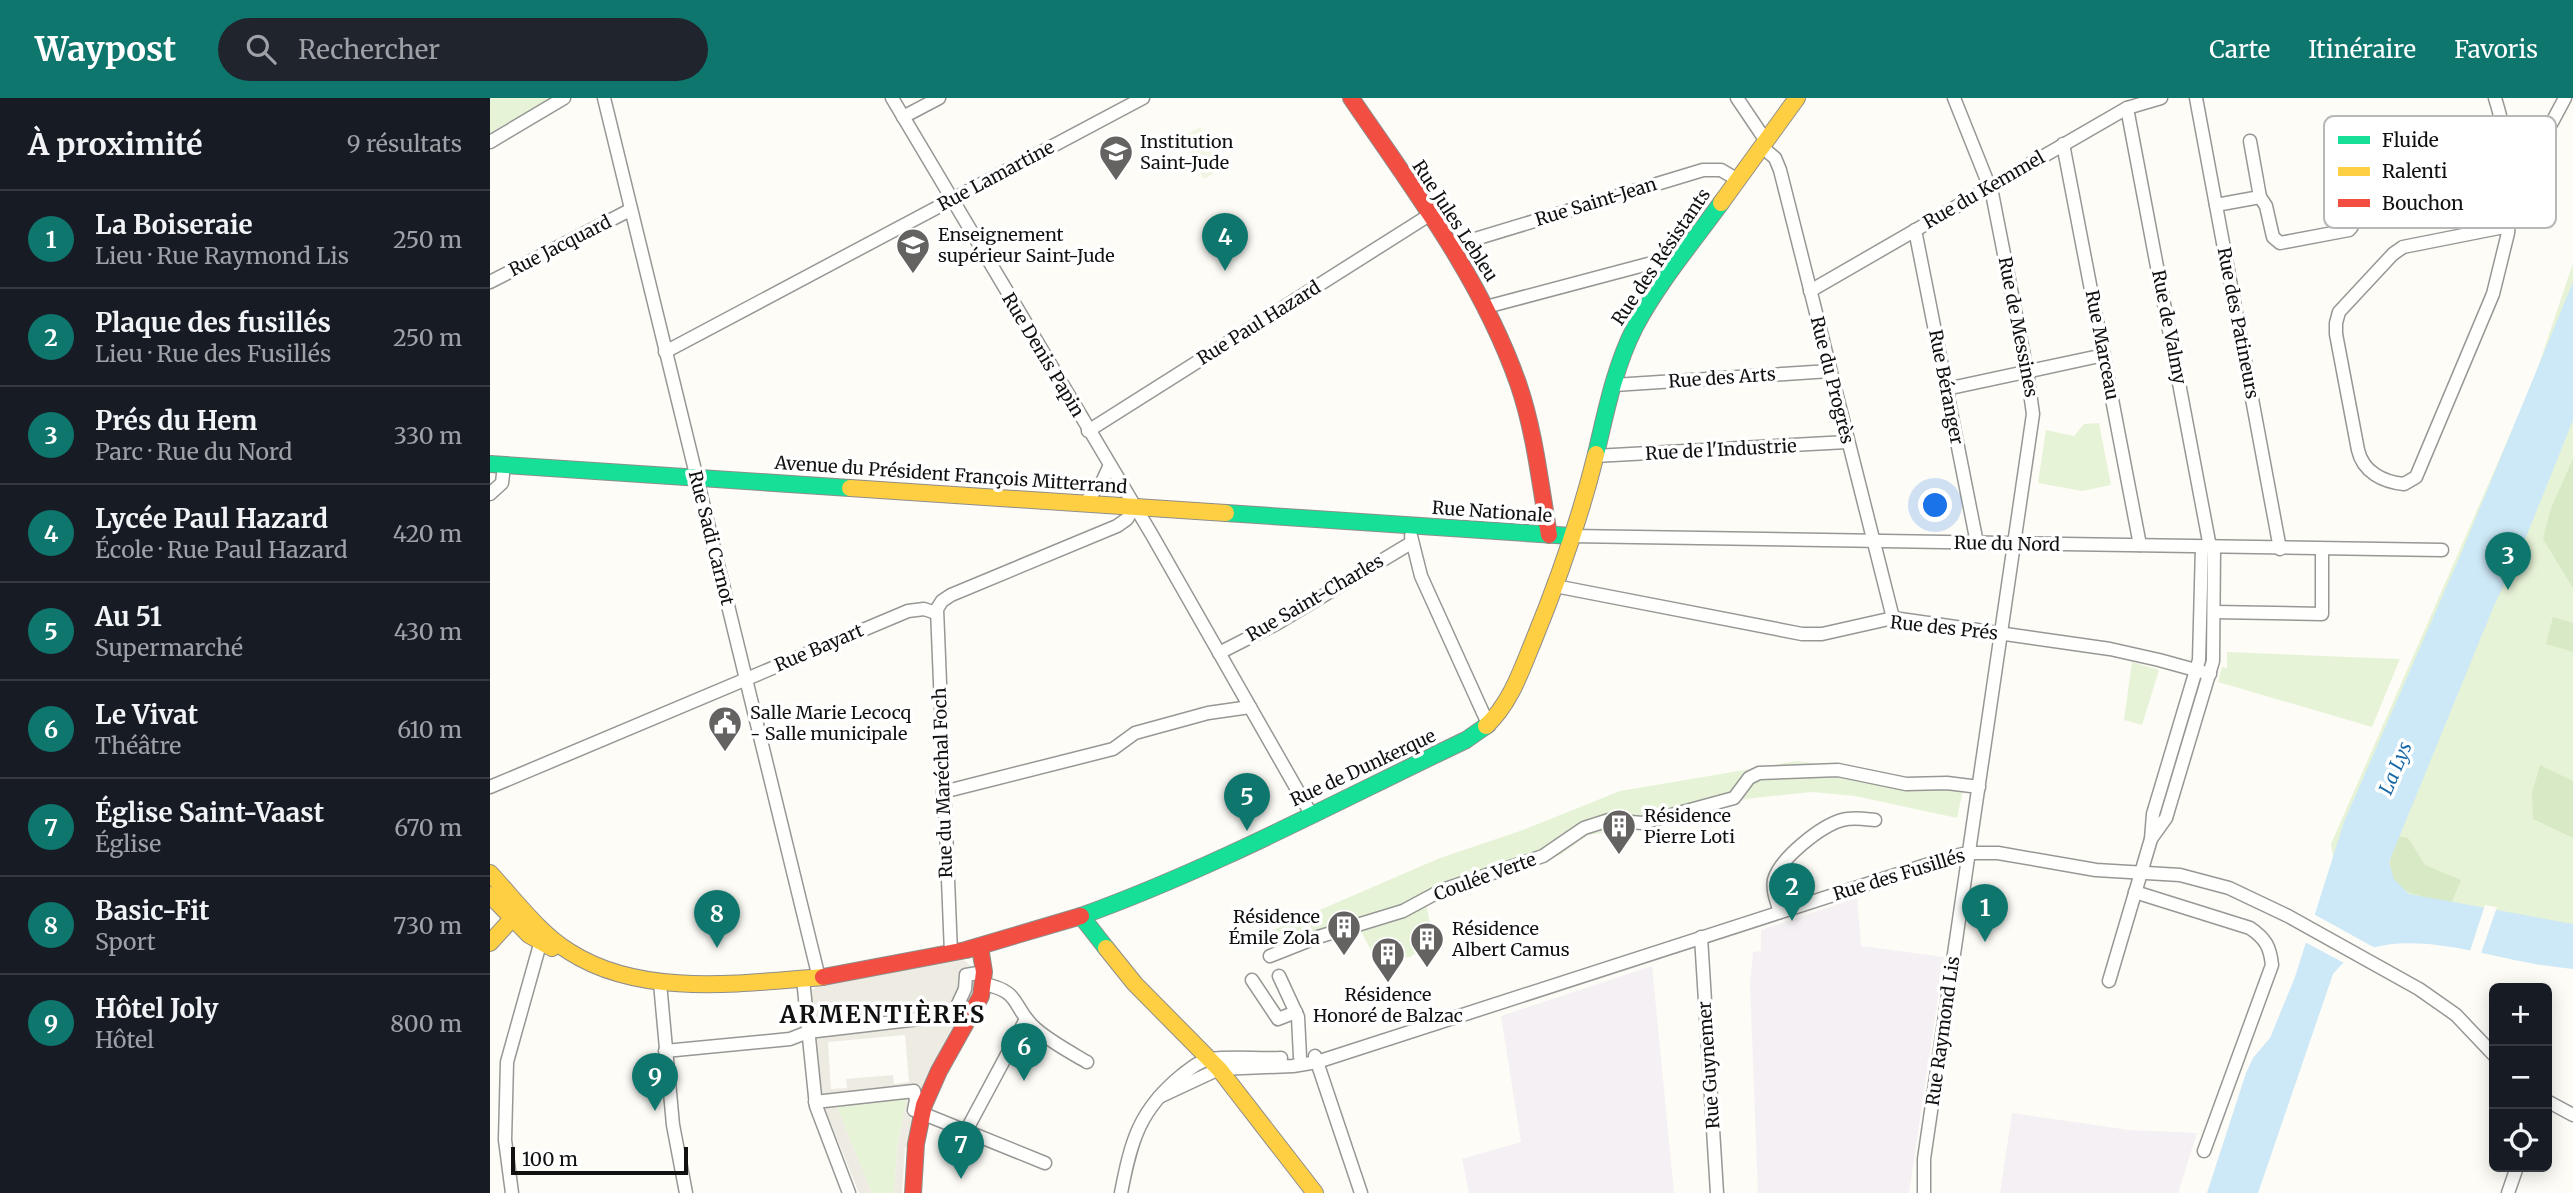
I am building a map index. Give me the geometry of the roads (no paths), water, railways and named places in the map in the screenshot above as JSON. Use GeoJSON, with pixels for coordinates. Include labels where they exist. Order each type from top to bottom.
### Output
{"type":"FeatureCollection","features":[{"type":"Feature","properties":{"kind":"main road","name":"Rue Jules Lebleu"},"geometry":{"type":"LineString","coordinates":[[1351,98],[1452,246],[1486,307],[1508,356],[1525,406],[1549,535]]}},
{"type":"Feature","properties":{"kind":"main road","name":"Rue des Résistants"},"geometry":{"type":"LineString","coordinates":[[1571,536],[1632,331],[1797,98]]}},
{"type":"Feature","properties":{"kind":"main road","name":"Avenue du Président François Mitterrand"},"geometry":{"type":"LineString","coordinates":[[497,464],[1410,526]]}},
{"type":"Feature","properties":{"kind":"main road","name":"Rue Nationale"},"geometry":{"type":"LineString","coordinates":[[1410,526],[1571,536]]}},
{"type":"Feature","properties":{"kind":"main road","name":"Rue de Dunkerque"},"geometry":{"type":"LineString","coordinates":[[542,936],[578,958],[616,975],[660,983],[811,979],[980,947],[1117,903],[1311,814],[1466,740],[1489,726],[1507,701],[1555,586],[1571,536]]}},
{"type":"Feature","properties":{"kind":"main road"},"geometry":{"type":"LineString","coordinates":[[490,873],[517,913]]}},
{"type":"Feature","properties":{"kind":"main road"},"geometry":{"type":"LineString","coordinates":[[490,895],[517,913],[542,936]]}},
{"type":"Feature","properties":{"kind":"main road"},"geometry":{"type":"LineString","coordinates":[[490,943],[517,913]]}},
{"type":"Feature","properties":{"kind":"main road"},"geometry":{"type":"LineString","coordinates":[[1081,916],[1135,984],[1214,1064],[1315,1193]]}},
{"type":"Feature","properties":{"kind":"main road"},"geometry":{"type":"LineString","coordinates":[[913,1193],[915,1152],[922,1112],[933,1083],[980,1001],[984,978],[980,947]]}},
{"type":"Feature","properties":{"kind":"street"},"geometry":{"type":"LineString","coordinates":[[490,142],[564,98]]}},
{"type":"Feature","properties":{"kind":"street","name":"Rue Sadi Carnot"},"geometry":{"type":"LineString","coordinates":[[604,98],[746,680],[811,979],[808,1032],[815,1102],[849,1193]]}},
{"type":"Feature","properties":{"kind":"street","name":"Rue Denis Papin"},"geometry":{"type":"LineString","coordinates":[[892,98],[1109,467],[1152,535],[1311,814]]}},
{"type":"Feature","properties":{"kind":"street"},"geometry":{"type":"LineString","coordinates":[[903,117],[939,98]]}},
{"type":"Feature","properties":{"kind":"street","name":"Rue Lamartine"},"geometry":{"type":"LineString","coordinates":[[665,352],[1143,98]]}},
{"type":"Feature","properties":{"kind":"street","name":"Rue du Progrès"},"geometry":{"type":"LineString","coordinates":[[1737,98],[1778,165],[1892,618]]}},
{"type":"Feature","properties":{"kind":"street","name":"Rue de Messines"},"geometry":{"type":"LineString","coordinates":[[1954,98],[1990,186],[2033,414],[1969,853]]}},
{"type":"Feature","properties":{"kind":"street","name":"Rue du Kemmel"},"geometry":{"type":"LineString","coordinates":[[1810,291],[2127,108],[2161,98]]}},
{"type":"Feature","properties":{"kind":"street","name":"Rue des Patineurs"},"geometry":{"type":"LineString","coordinates":[[2196,98],[2280,549]]}},
{"type":"Feature","properties":{"kind":"street"},"geometry":{"type":"LineString","coordinates":[[2495,98],[2499,116]]}},
{"type":"Feature","properties":{"kind":"street"},"geometry":{"type":"LineString","coordinates":[[2555,116],[2565,98]]}},
{"type":"Feature","properties":{"kind":"street","name":"Rue de Valmy"},"geometry":{"type":"LineString","coordinates":[[2127,108],[2209,547]]}},
{"type":"Feature","properties":{"kind":"street"},"geometry":{"type":"LineString","coordinates":[[2250,141],[2260,197],[2266,206],[2274,240],[2280,243],[2351,228]]}},
{"type":"Feature","properties":{"kind":"street","name":"Rue Marceau"},"geometry":{"type":"LineString","coordinates":[[2063,144],[2140,545]]}},
{"type":"Feature","properties":{"kind":"street","name":"Rue Saint-Jean"},"geometry":{"type":"LineString","coordinates":[[1452,246],[1703,170],[1721,170],[1738,180]]}},
{"type":"Feature","properties":{"kind":"street"},"geometry":{"type":"LineString","coordinates":[[2216,205],[2260,197]]}},
{"type":"Feature","properties":{"kind":"street","name":"Rue Jacquard"},"geometry":{"type":"LineString","coordinates":[[490,282],[630,210]]}},
{"type":"Feature","properties":{"kind":"street","name":"Rue Paul Hazard"},"geometry":{"type":"LineString","coordinates":[[1088,431],[1431,214]]}},
{"type":"Feature","properties":{"kind":"street"},"geometry":{"type":"LineString","coordinates":[[2499,228],[2403,247],[2393,254],[2339,312],[2336,334],[2360,457],[2376,476],[2404,485],[2412,481],[2419,471],[2493,294],[2509,228]]}},
{"type":"Feature","properties":{"kind":"street","name":"Rue Béranger"},"geometry":{"type":"LineString","coordinates":[[1915,230],[1977,544]]}},
{"type":"Feature","properties":{"kind":"street"},"geometry":{"type":"LineString","coordinates":[[1486,307],[1648,264],[1660,265],[1672,271]]}},
{"type":"Feature","properties":{"kind":"street"},"geometry":{"type":"LineString","coordinates":[[1946,389],[2104,355]]}},
{"type":"Feature","properties":{"kind":"street","name":"Rue des Arts"},"geometry":{"type":"LineString","coordinates":[[1614,385],[1830,371]]}},
{"type":"Feature","properties":{"kind":"street","name":"Rue de l'Industrie"},"geometry":{"type":"LineString","coordinates":[[1595,456],[1847,442]]}},
{"type":"Feature","properties":{"kind":"street"},"geometry":{"type":"LineString","coordinates":[[490,494],[501,485],[497,464]]}},
{"type":"Feature","properties":{"kind":"street"},"geometry":{"type":"LineString","coordinates":[[1085,503],[1103,480],[1109,467]]}},
{"type":"Feature","properties":{"kind":"street"},"geometry":{"type":"LineString","coordinates":[[936,613],[939,604],[951,595],[1117,526],[1134,507]]}},
{"type":"Feature","properties":{"kind":"street"},"geometry":{"type":"LineString","coordinates":[[1410,526],[1411,543],[1428,593],[1489,726]]}},
{"type":"Feature","properties":{"kind":"street","name":"Rue du Nord"},"geometry":{"type":"LineString","coordinates":[[1571,536],[2442,550]]}},
{"type":"Feature","properties":{"kind":"street","name":"Rue Saint-Charles"},"geometry":{"type":"LineString","coordinates":[[1219,653],[1276,624],[1411,543]]}},
{"type":"Feature","properties":{"kind":"street"},"geometry":{"type":"LineString","coordinates":[[2151,839],[2164,822],[2213,661],[2214,612],[2209,547]]}},
{"type":"Feature","properties":{"kind":"street"},"geometry":{"type":"LineString","coordinates":[[2109,981],[2151,839],[2153,814],[2196,671],[2209,547]]}},
{"type":"Feature","properties":{"kind":"street"},"geometry":{"type":"LineString","coordinates":[[2214,612],[2322,614],[2322,549]]}},
{"type":"Feature","properties":{"kind":"street","name":"Rue des Prés"},"geometry":{"type":"LineString","coordinates":[[1555,586],[1810,635],[1892,618],[2110,649],[2210,674]]}},
{"type":"Feature","properties":{"kind":"street","name":"Rue Bayart"},"geometry":{"type":"LineString","coordinates":[[490,787],[908,611],[924,609],[936,613]]}},
{"type":"Feature","properties":{"kind":"street","name":"Rue du Maréchal Foch"},"geometry":{"type":"LineString","coordinates":[[936,613],[951,953]]}},
{"type":"Feature","properties":{"kind":"street"},"geometry":{"type":"LineString","coordinates":[[943,792],[1112,749],[1135,733],[1208,713],[1250,707]]}},
{"type":"Feature","properties":{"kind":"street","name":"Coulée Verte"},"geometry":{"type":"LineString","coordinates":[[1270,956],[1318,937],[1403,911],[1443,890],[1543,856],[1584,828],[1609,820],[1642,823],[1734,798],[1749,778],[1759,773],[1838,770],[1906,784],[1947,783],[1979,787]]}},
{"type":"Feature","properties":{"kind":"street"},"geometry":{"type":"LineString","coordinates":[[1780,912],[1774,883],[1780,869],[1791,855],[1826,827],[1839,821],[1850,818],[1875,820]]}},
{"type":"Feature","properties":{"kind":"street","name":"Rue des Fusillés"},"geometry":{"type":"LineString","coordinates":[[1214,1064],[1300,1061],[1356,1048],[1969,853],[1998,853],[2096,870],[2180,875],[2217,884],[2288,916],[2386,970],[2445,1006],[2489,1050]]}},
{"type":"Feature","properties":{"kind":"street","name":"Rue Raymond Lis"},"geometry":{"type":"LineString","coordinates":[[1924,1193],[1923,1167],[1969,853]]}},
{"type":"Feature","properties":{"kind":"street"},"geometry":{"type":"LineString","coordinates":[[2136,892],[2250,928],[2263,937],[2270,948],[2272,965],[2204,1151]]}},
{"type":"Feature","properties":{"kind":"street"},"geometry":{"type":"LineString","coordinates":[[512,1193],[505,1140],[507,1062],[542,936]]}},
{"type":"Feature","properties":{"kind":"street","name":"Rue Guynemer"},"geometry":{"type":"LineString","coordinates":[[1701,937],[1717,1193]]}},
{"type":"Feature","properties":{"kind":"street"},"geometry":{"type":"LineString","coordinates":[[665,1051],[790,1039],[808,1032],[953,1015],[965,989],[966,975],[984,978],[1010,993],[1026,1019],[1039,1031],[1087,1062]]}},
{"type":"Feature","properties":{"kind":"street"},"geometry":{"type":"LineString","coordinates":[[1279,976],[1296,1012],[1300,1061]]}},
{"type":"Feature","properties":{"kind":"street"},"geometry":{"type":"LineString","coordinates":[[1252,980],[1281,1023],[1296,1012]]}},
{"type":"Feature","properties":{"kind":"street"},"geometry":{"type":"LineString","coordinates":[[660,983],[676,1147],[686,1193]]}},
{"type":"Feature","properties":{"kind":"street"},"geometry":{"type":"LineString","coordinates":[[966,1130],[1026,1019]]}},
{"type":"Feature","properties":{"kind":"street"},"geometry":{"type":"LineString","coordinates":[[1316,1059],[1361,1193]]}},
{"type":"Feature","properties":{"kind":"street"},"geometry":{"type":"LineString","coordinates":[[1121,1193],[1128,1155],[1145,1115],[1159,1097],[1214,1064]]}},
{"type":"Feature","properties":{"kind":"street"},"geometry":{"type":"LineString","coordinates":[[815,1102],[914,1091],[914,1110],[1045,1163]]}},
{"type":"Feature","properties":{"kind":"street"},"geometry":{"type":"LineString","coordinates":[[2552,1104],[2573,1115]]}},
{"type":"Feature","properties":{"kind":"street","name":"Rue Raymond Lis"},"geometry":{"type":"LineString","coordinates":[[1914,1193],[1923,1167]]}},
{"type":"Feature","properties":{"kind":"street"},"geometry":{"type":"LineString","coordinates":[[2508,1193],[2515,1172]]}},
{"type":"Feature","properties":{"kind":"water","name":"La Lys"},"geometry":{"type":"Polygon","coordinates":[[[2573,282],[2573,420],[2389,862],[2394,879],[2409,894],[2573,924],[2573,969],[2533,964],[2447,946],[2421,944],[2372,948],[2351,958],[2333,974],[2258,1193],[2207,1193],[2246,1073],[2253,1058],[2270,1038],[2295,977],[2344,822],[2463,549],[2573,282]]]}},
{"type":"Feature","properties":{"kind":"place","name":"Institution Saint-Jude"},"geometry":{"type":"Point","coordinates":[1116,182]}},
{"type":"Feature","properties":{"kind":"place","name":"Lycée Paul Hazard"},"geometry":{"type":"Point","coordinates":[1225,271]}},
{"type":"Feature","properties":{"kind":"place","name":"Enseignement supérieur Saint-Jude"},"geometry":{"type":"Point","coordinates":[913,275]}},
{"type":"Feature","properties":{"kind":"place","name":"Prés du Hem"},"geometry":{"type":"Point","coordinates":[2508,590]}},
{"type":"Feature","properties":{"kind":"place","name":"Salle Marie Lecocq - Salle municipale"},"geometry":{"type":"Point","coordinates":[725,753]}},
{"type":"Feature","properties":{"kind":"place","name":"Au 51"},"geometry":{"type":"Point","coordinates":[1247,831]}},
{"type":"Feature","properties":{"kind":"place","name":"Résidence Pierre Loti"},"geometry":{"type":"Point","coordinates":[1619,856]}},
{"type":"Feature","properties":{"kind":"place","name":"Plaque des fusillés"},"geometry":{"type":"Point","coordinates":[1792,921]}},
{"type":"Feature","properties":{"kind":"place","name":"La Boiseraie"},"geometry":{"type":"Point","coordinates":[1985,942]}},
{"type":"Feature","properties":{"kind":"place","name":"Basic-Fit"},"geometry":{"type":"Point","coordinates":[717,948]}},
{"type":"Feature","properties":{"kind":"place","name":"Résidence Émile Zola"},"geometry":{"type":"Point","coordinates":[1344,957]}},
{"type":"Feature","properties":{"kind":"place","name":"Résidence Albert Camus"},"geometry":{"type":"Point","coordinates":[1427,969]}},
{"type":"Feature","properties":{"kind":"place","name":"Résidence Honoré de Balzac"},"geometry":{"type":"Point","coordinates":[1388,984]}},
{"type":"Feature","properties":{"kind":"place","name":"Le Vivat"},"geometry":{"type":"Point","coordinates":[1024,1081]}},
{"type":"Feature","properties":{"kind":"place","name":"Hôtel Joly"},"geometry":{"type":"Point","coordinates":[655,1111]}},
{"type":"Feature","properties":{"kind":"place","name":"Église Saint-Vaast"},"geometry":{"type":"Point","coordinates":[961,1179]}},
{"type":"Feature","properties":{"kind":"district","name":"ARMENTIÈRES"},"geometry":{"type":"Point","coordinates":[883,1015]}}]}
